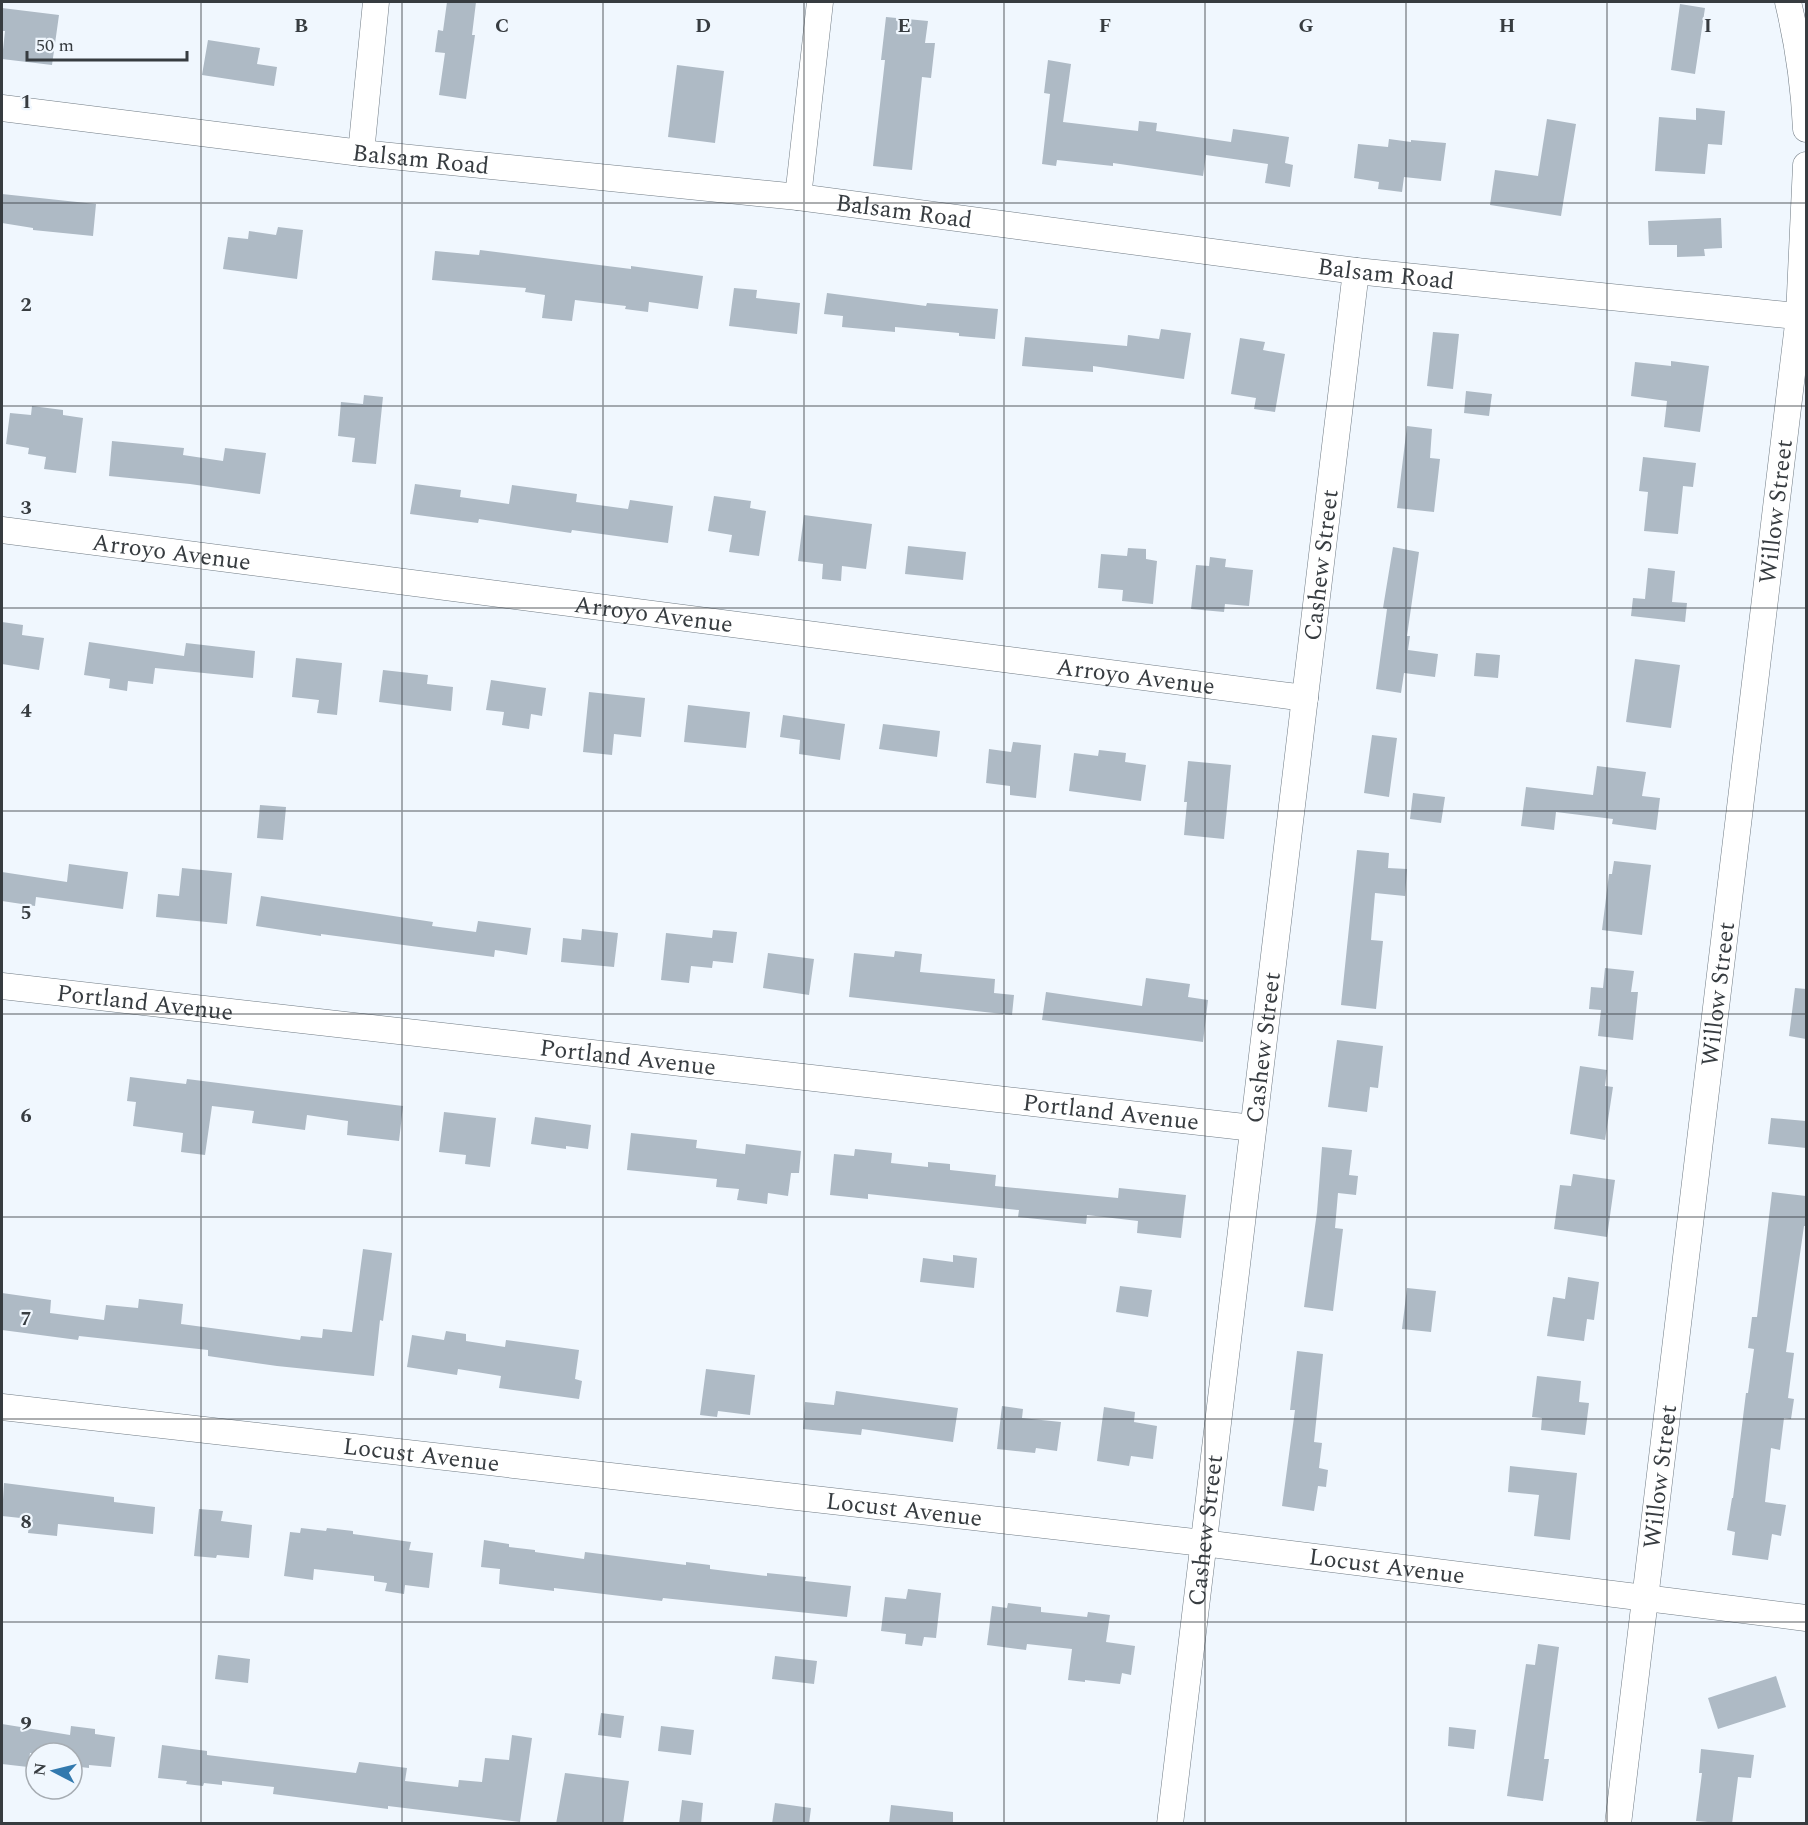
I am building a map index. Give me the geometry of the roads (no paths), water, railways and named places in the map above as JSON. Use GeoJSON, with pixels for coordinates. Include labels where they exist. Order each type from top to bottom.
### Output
{"type":"FeatureCollection","features":[{"type":"Feature","properties":{"kind":"street"},"geometry":{"type":"LineString","coordinates":[[361,153],[376,2]]}},
{"type":"Feature","properties":{"kind":"street"},"geometry":{"type":"LineString","coordinates":[[798,197],[820,2]]}},
{"type":"Feature","properties":{"kind":"street"},"geometry":{"type":"LineString","coordinates":[[1788,2],[1802,71],[1806,129]]}},
{"type":"Feature","properties":{"kind":"street","name":"Balsam Road"},"geometry":{"type":"LineString","coordinates":[[2,108],[361,153],[798,197],[1356,271],[1803,317]]}},
{"type":"Feature","properties":{"kind":"street","name":"Willow Street"},"geometry":{"type":"LineString","coordinates":[[1618,1824],[1803,317],[1806,165]]}},
{"type":"Feature","properties":{"kind":"street","name":"Cashew Street"},"geometry":{"type":"LineString","coordinates":[[1170,1824],[1356,271]]}},
{"type":"Feature","properties":{"kind":"street","name":"Arroyo Avenue"},"geometry":{"type":"LineString","coordinates":[[2,530],[1305,698]]}},
{"type":"Feature","properties":{"kind":"street","name":"Portland Avenue"},"geometry":{"type":"LineString","coordinates":[[2,986],[1253,1128]]}},
{"type":"Feature","properties":{"kind":"street","name":"Locust Avenue"},"geometry":{"type":"LineString","coordinates":[[2,1407],[1203,1543],[1806,1618]]}}]}
